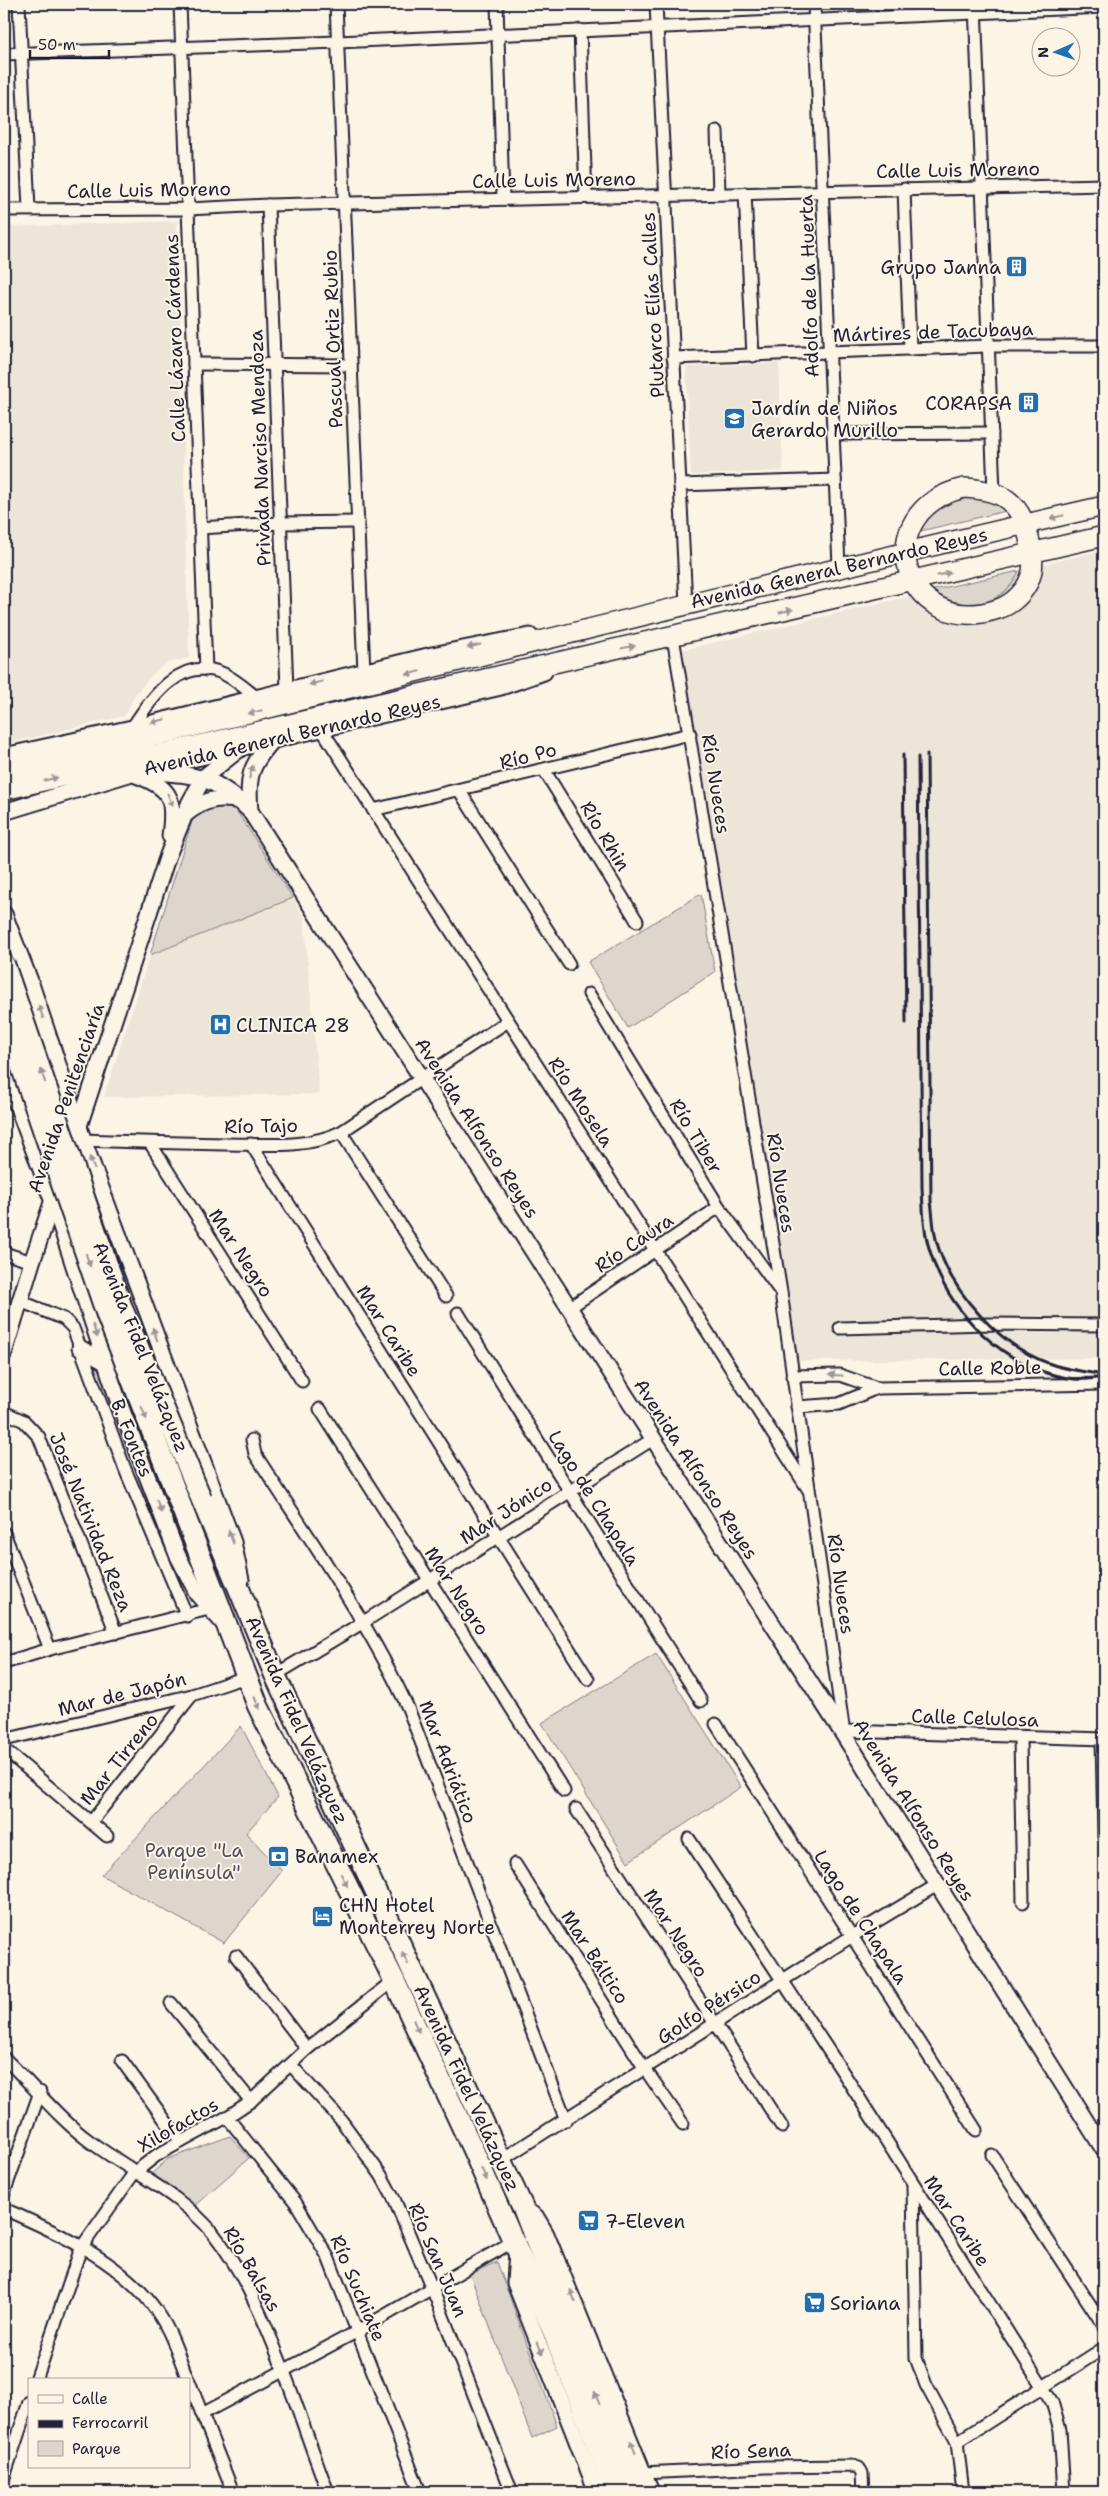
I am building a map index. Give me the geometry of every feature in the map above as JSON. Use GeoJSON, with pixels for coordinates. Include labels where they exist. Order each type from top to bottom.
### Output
{"type":"FeatureCollection","features":[{"type":"Feature","properties":{"kind":"highway","name":"Avenida Fidel Velázquez"},"geometry":{"type":"LineString","coordinates":[[4,964],[122,1308],[244,1602],[275,1675],[388,1921],[523,2208],[615,2492]]}},
{"type":"Feature","properties":{"kind":"highway","name":"Avenida Fidel Velázquez"},"geometry":{"type":"LineString","coordinates":[[4,1016],[104,1309],[246,1677],[275,1741],[394,1980],[474,2150],[515,2246],[559,2322],[633,2492]]}},
{"type":"Feature","properties":{"kind":"main road"},"geometry":{"type":"LineString","coordinates":[[964,488],[994,492],[1018,509],[1026,524],[1033,552],[1030,580],[1019,595],[1002,608],[982,614],[960,615],[941,608],[924,598],[911,581],[905,551],[909,531],[919,512],[934,498],[964,488]]}},
{"type":"Feature","properties":{"kind":"main road","name":"Avenida General Bernardo Reyes"},"geometry":{"type":"LineString","coordinates":[[4,773],[477,658],[839,566],[1104,506]]}},
{"type":"Feature","properties":{"kind":"main road","name":"Avenida General Bernardo Reyes"},"geometry":{"type":"LineString","coordinates":[[4,790],[1104,536]]}},
{"type":"Feature","properties":{"kind":"street"},"geometry":{"type":"LineString","coordinates":[[20,4],[30,210]]}},
{"type":"Feature","properties":{"kind":"street","name":"Calle Lázaro Cárdenas"},"geometry":{"type":"LineString","coordinates":[[180,4],[206,670]]}},
{"type":"Feature","properties":{"kind":"street","name":"Pascual Ortiz Rubio"},"geometry":{"type":"LineString","coordinates":[[336,4],[364,672]]}},
{"type":"Feature","properties":{"kind":"street"},"geometry":{"type":"LineString","coordinates":[[497,4],[503,199]]}},
{"type":"Feature","properties":{"kind":"street","name":"Plutarco Elías Calles"},"geometry":{"type":"LineString","coordinates":[[656,4],[686,604]]}},
{"type":"Feature","properties":{"kind":"street","name":"Adolfo de la Huerta"},"geometry":{"type":"LineString","coordinates":[[814,4],[839,566]]}},
{"type":"Feature","properties":{"kind":"street"},"geometry":{"type":"LineString","coordinates":[[4,54],[338,42],[815,19],[975,9],[1104,7]]}},
{"type":"Feature","properties":{"kind":"street"},"geometry":{"type":"LineString","coordinates":[[975,9],[994,492]]}},
{"type":"Feature","properties":{"kind":"street"},"geometry":{"type":"LineString","coordinates":[[580,30],[586,197]]}},
{"type":"Feature","properties":{"kind":"street"},"geometry":{"type":"LineString","coordinates":[[717,131],[719,193]]}},
{"type":"Feature","properties":{"kind":"street","name":"Calle Luis Moreno"},"geometry":{"type":"LineString","coordinates":[[4,210],[188,208],[665,194],[1104,185]]}},
{"type":"Feature","properties":{"kind":"street"},"geometry":{"type":"LineString","coordinates":[[904,189],[910,350]]}},
{"type":"Feature","properties":{"kind":"street"},"geometry":{"type":"LineString","coordinates":[[745,193],[754,356]]}},
{"type":"Feature","properties":{"kind":"street","name":"Privada Narciso Mendoza"},"geometry":{"type":"LineString","coordinates":[[268,205],[287,689]]}},
{"type":"Feature","properties":{"kind":"street","name":"Mártires de Tacubaya"},"geometry":{"type":"LineString","coordinates":[[674,358],[988,346],[1104,346]]}},
{"type":"Feature","properties":{"kind":"street"},"geometry":{"type":"LineString","coordinates":[[194,364],[351,364]]}},
{"type":"Feature","properties":{"kind":"street"},"geometry":{"type":"LineString","coordinates":[[833,434],[992,433]]}},
{"type":"Feature","properties":{"kind":"street"},"geometry":{"type":"LineString","coordinates":[[680,485],[835,480]]}},
{"type":"Feature","properties":{"kind":"street"},"geometry":{"type":"LineString","coordinates":[[200,528],[280,523],[358,522]]}},
{"type":"Feature","properties":{"kind":"street","name":"Avenida General Bernardo Reyes"},"geometry":{"type":"LineString","coordinates":[[4,756],[132,728],[287,689],[503,640],[574,632]]}},
{"type":"Feature","properties":{"kind":"street","name":"Río Nueces"},"geometry":{"type":"LineString","coordinates":[[673,637],[781,1292],[844,1734]]}},
{"type":"Feature","properties":{"kind":"street","name":"Avenida General Bernardo Reyes"},"geometry":{"type":"LineString","coordinates":[[7,808],[137,772],[525,680],[580,657]]}},
{"type":"Feature","properties":{"kind":"street"},"geometry":{"type":"LineString","coordinates":[[132,728],[160,688],[181,676],[206,670],[227,676],[256,697]]}},
{"type":"Feature","properties":{"kind":"street","name":"Río Mosela"},"geometry":{"type":"LineString","coordinates":[[321,728],[811,1494]]}},
{"type":"Feature","properties":{"kind":"street","name":"Río Po"},"geometry":{"type":"LineString","coordinates":[[373,810],[690,734]]}},
{"type":"Feature","properties":{"kind":"street"},"geometry":{"type":"LineString","coordinates":[[185,815],[196,806],[210,800],[225,799],[245,806],[250,772],[259,755],[274,739]]}},
{"type":"Feature","properties":{"kind":"street","name":"Avenida Penitenciaría"},"geometry":{"type":"LineString","coordinates":[[4,1353],[32,1262],[168,855],[204,777],[242,747]]}},
{"type":"Feature","properties":{"kind":"street","name":"Río Rhin"},"geometry":{"type":"LineString","coordinates":[[544,770],[637,921]]}},
{"type":"Feature","properties":{"kind":"street","name":"Avenida Penitenciaría"},"geometry":{"type":"LineString","coordinates":[[137,772],[159,785],[170,797],[173,815],[168,855]]}},
{"type":"Feature","properties":{"kind":"street","name":"Avenida Alfonso Reyes"},"geometry":{"type":"LineString","coordinates":[[137,772],[204,777],[219,784],[245,806],[844,1734],[1104,2150]]}},
{"type":"Feature","properties":{"kind":"street"},"geometry":{"type":"LineString","coordinates":[[459,790],[569,964]]}},
{"type":"Feature","properties":{"kind":"street"},"geometry":{"type":"LineString","coordinates":[[4,914],[30,981],[74,1108],[83,1140],[233,1542],[244,1602]]}},
{"type":"Feature","properties":{"kind":"street","name":"Río Tiber"},"geometry":{"type":"LineString","coordinates":[[589,994],[719,1207],[781,1292]]}},
{"type":"Feature","properties":{"kind":"street","name":"Río Tajo"},"geometry":{"type":"LineString","coordinates":[[83,1140],[251,1144],[317,1142],[341,1132],[508,1021]]}},
{"type":"Feature","properties":{"kind":"street"},"geometry":{"type":"LineString","coordinates":[[4,1070],[53,1202],[105,1362],[177,1554],[198,1595],[209,1609],[226,1625]]}},
{"type":"Feature","properties":{"kind":"street"},"geometry":{"type":"LineString","coordinates":[[29,1135],[44,1138],[60,1132],[70,1120],[74,1108]]}},
{"type":"Feature","properties":{"kind":"street"},"geometry":{"type":"LineString","coordinates":[[341,1132],[446,1296]]}},
{"type":"Feature","properties":{"kind":"street","name":"Mar Negro"},"geometry":{"type":"LineString","coordinates":[[150,1143],[302,1381]]}},
{"type":"Feature","properties":{"kind":"street","name":"Mar Caribe"},"geometry":{"type":"LineString","coordinates":[[251,1144],[588,1680]]}},
{"type":"Feature","properties":{"kind":"street"},"geometry":{"type":"LineString","coordinates":[[62,1234],[62,1227],[67,1212],[78,1202],[92,1197],[107,1201]]}},
{"type":"Feature","properties":{"kind":"street","name":"Río Caura"},"geometry":{"type":"LineString","coordinates":[[569,1308],[719,1207]]}},
{"type":"Feature","properties":{"kind":"street"},"geometry":{"type":"LineString","coordinates":[[4,1253],[32,1262]]}},
{"type":"Feature","properties":{"kind":"street","name":"B. Fontes"},"geometry":{"type":"LineString","coordinates":[[20,1300],[67,1321],[73,1328],[125,1469],[187,1616]]}},
{"type":"Feature","properties":{"kind":"street","name":"Lago de Chapala"},"geometry":{"type":"LineString","coordinates":[[458,1313],[701,1701]]}},
{"type":"Feature","properties":{"kind":"street"},"geometry":{"type":"LineString","coordinates":[[840,1328],[988,1324],[1104,1325]]}},
{"type":"Feature","properties":{"kind":"street"},"geometry":{"type":"LineString","coordinates":[[80,1348],[105,1362]]}},
{"type":"Feature","properties":{"kind":"street","name":"Calle Roble"},"geometry":{"type":"LineString","coordinates":[[792,1376],[840,1375],[877,1388],[1104,1384]]}},
{"type":"Feature","properties":{"kind":"street","name":"Calle Roble"},"geometry":{"type":"LineString","coordinates":[[797,1406],[839,1404],[877,1388]]}},
{"type":"Feature","properties":{"kind":"street","name":"Mar Negro"},"geometry":{"type":"LineString","coordinates":[[320,1409],[564,1791]]}},
{"type":"Feature","properties":{"kind":"street","name":"José Natividad Reza"},"geometry":{"type":"LineString","coordinates":[[4,1412],[24,1421],[39,1437],[116,1633]]}},
{"type":"Feature","properties":{"kind":"street","name":"Mar Jónico"},"geometry":{"type":"LineString","coordinates":[[275,1675],[362,1623],[653,1439]]}},
{"type":"Feature","properties":{"kind":"street","name":"Mar Adriático"},"geometry":{"type":"LineString","coordinates":[[252,1440],[255,1454],[394,1676],[420,1737],[566,2120]]}},
{"type":"Feature","properties":{"kind":"street"},"geometry":{"type":"LineString","coordinates":[[4,1533],[50,1649]]}},
{"type":"Feature","properties":{"kind":"street"},"geometry":{"type":"LineString","coordinates":[[4,1663],[50,1649],[209,1609]]}},
{"type":"Feature","properties":{"kind":"street","name":"Mar de Japón"},"geometry":{"type":"LineString","coordinates":[[4,1740],[192,1695],[246,1677]]}},
{"type":"Feature","properties":{"kind":"street","name":"Mar Tirreno"},"geometry":{"type":"LineString","coordinates":[[92,1821],[192,1695]]}},
{"type":"Feature","properties":{"kind":"street","name":"Lago de Chapala"},"geometry":{"type":"LineString","coordinates":[[716,1724],[976,2130]]}},
{"type":"Feature","properties":{"kind":"street","name":"Calle Celulosa"},"geometry":{"type":"LineString","coordinates":[[844,1734],[1103,1740]]}},
{"type":"Feature","properties":{"kind":"street"},"geometry":{"type":"LineString","coordinates":[[1020,1737],[1023,1902]]}},
{"type":"Feature","properties":{"kind":"street"},"geometry":{"type":"LineString","coordinates":[[1103,1740],[1104,1837]]}},
{"type":"Feature","properties":{"kind":"street"},"geometry":{"type":"LineString","coordinates":[[4,1748],[92,1821],[107,1836]]}},
{"type":"Feature","properties":{"kind":"street","name":"Mar Negro"},"geometry":{"type":"LineString","coordinates":[[576,1809],[714,2026],[782,2127]]}},
{"type":"Feature","properties":{"kind":"street","name":"Mar Caribe"},"geometry":{"type":"LineString","coordinates":[[690,1839],[1044,2388],[1057,2412],[1064,2492]]}},
{"type":"Feature","properties":{"kind":"street","name":"Mar Báltico"},"geometry":{"type":"LineString","coordinates":[[515,1864],[645,2069],[684,2124]]}},
{"type":"Feature","properties":{"kind":"street","name":"Golfo Pérsico"},"geometry":{"type":"LineString","coordinates":[[501,2160],[714,2026],[852,1936],[937,1885]]}},
{"type":"Feature","properties":{"kind":"street"},"geometry":{"type":"LineString","coordinates":[[236,1956],[306,2049]]}},
{"type":"Feature","properties":{"kind":"street","name":"Xilofactos"},"geometry":{"type":"LineString","coordinates":[[37,2378],[81,2248],[134,2173],[157,2154],[228,2118],[251,2101],[306,2049],[394,1980]]}},
{"type":"Feature","properties":{"kind":"street"},"geometry":{"type":"LineString","coordinates":[[171,2002],[251,2101]]}},
{"type":"Feature","properties":{"kind":"street","name":"Río Balsas"},"geometry":{"type":"LineString","coordinates":[[4,2058],[40,2092],[67,2123],[134,2173],[184,2204],[213,2233],[244,2282],[283,2372],[328,2492]]}},
{"type":"Feature","properties":{"kind":"street"},"geometry":{"type":"LineString","coordinates":[[122,2061],[181,2142]]}},
{"type":"Feature","properties":{"kind":"street","name":"Río San Juan"},"geometry":{"type":"LineString","coordinates":[[291,2065],[341,2120],[381,2176],[394,2199],[432,2288],[512,2492]]}},
{"type":"Feature","properties":{"kind":"street"},"geometry":{"type":"LineString","coordinates":[[4,2193],[40,2092]]}},
{"type":"Feature","properties":{"kind":"street","name":"Río Suchiate"},"geometry":{"type":"LineString","coordinates":[[228,2118],[296,2203],[312,2227],[328,2257],[420,2492]]}},
{"type":"Feature","properties":{"kind":"street"},"geometry":{"type":"LineString","coordinates":[[992,2155],[1104,2326]]}},
{"type":"Feature","properties":{"kind":"street"},"geometry":{"type":"LineString","coordinates":[[913,2185],[916,2358],[926,2385],[957,2442],[963,2492]]}},
{"type":"Feature","properties":{"kind":"street"},"geometry":{"type":"LineString","coordinates":[[523,2208],[536,2217],[546,2234],[651,2492]]}},
{"type":"Feature","properties":{"kind":"street"},"geometry":{"type":"LineString","coordinates":[[4,2210],[44,2226],[81,2248],[114,2268],[143,2294],[168,2331],[187,2378]]}},
{"type":"Feature","properties":{"kind":"street"},"geometry":{"type":"LineString","coordinates":[[202,2414],[358,2331],[432,2288],[515,2246],[515,2283],[597,2492]]}},
{"type":"Feature","properties":{"kind":"street"},"geometry":{"type":"LineString","coordinates":[[957,2442],[1104,2348]]}},
{"type":"Feature","properties":{"kind":"street"},"geometry":{"type":"LineString","coordinates":[[190,2385],[234,2492]]}},
{"type":"Feature","properties":{"kind":"street"},"geometry":{"type":"LineString","coordinates":[[4,2477],[28,2405]]}},
{"type":"Feature","properties":{"kind":"street","name":"Río Sena"},"geometry":{"type":"LineString","coordinates":[[643,2473],[843,2465],[859,2468],[862,2473],[863,2492]]}},
{"type":"Feature","properties":{"kind":"shaded area"},"geometry":{"type":"Polygon","coordinates":[[[177,221],[189,658],[166,663],[156,671],[136,693],[124,716],[4,744],[4,227],[177,221]]]}},
{"type":"Feature","properties":{"kind":"shaded area","name":"Jardín de Niños Gerardo Murillo"},"geometry":{"type":"Polygon","coordinates":[[[779,363],[783,471],[691,475],[686,367],[779,363]]]}},
{"type":"Feature","properties":{"kind":"shaded area"},"geometry":{"type":"Polygon","coordinates":[[[1104,550],[1104,1358],[799,1361],[683,650],[1104,550]]]}},
{"type":"Feature","properties":{"kind":"shaded area","name":"CLINICA 28"},"geometry":{"type":"Polygon","coordinates":[[[293,898],[304,918],[319,1094],[104,1097],[150,955],[293,898]]]}},
{"type":"Feature","properties":{"kind":"green space"},"geometry":{"type":"Polygon","coordinates":[[[971,496],[990,501],[1006,511],[916,532],[939,504],[971,496]]]}},
{"type":"Feature","properties":{"kind":"green space"},"geometry":{"type":"Polygon","coordinates":[[[1019,571],[1015,580],[1002,594],[977,604],[954,605],[929,591],[1019,571]]]}},
{"type":"Feature","properties":{"kind":"green space"},"geometry":{"type":"Polygon","coordinates":[[[211,804],[234,807],[293,898],[150,955],[192,821],[197,812],[211,804]]]}},
{"type":"Feature","properties":{"kind":"green space"},"geometry":{"type":"Polygon","coordinates":[[[701,894],[715,972],[628,1028],[588,962],[701,894]]]}},
{"type":"Feature","properties":{"kind":"green space"},"geometry":{"type":"Polygon","coordinates":[[[656,1654],[741,1787],[628,1862],[542,1723],[656,1654]]]}},
{"type":"Feature","properties":{"kind":"green space","name":"Parque \"La Península\""},"geometry":{"type":"Polygon","coordinates":[[[241,1726],[278,1797],[246,1833],[282,1871],[224,1943],[101,1875],[241,1726]]]}},
{"type":"Feature","properties":{"kind":"green space"},"geometry":{"type":"Polygon","coordinates":[[[230,2136],[249,2158],[193,2207],[150,2175],[168,2159],[230,2136]]]}},
{"type":"Feature","properties":{"kind":"green space"},"geometry":{"type":"Polygon","coordinates":[[[497,2262],[557,2426],[532,2438],[470,2274],[497,2262]]]}},
{"type":"Feature","properties":{"kind":"railway"},"geometry":{"type":"LineString","coordinates":[[927,754],[931,1201],[937,1243],[944,1262],[966,1298],[980,1315],[1012,1344],[1048,1363],[1097,1374]]}},
{"type":"Feature","properties":{"kind":"railway"},"geometry":{"type":"LineString","coordinates":[[903,755],[906,1023]]}},
{"type":"Feature","properties":{"kind":"railway"},"geometry":{"type":"LineString","coordinates":[[918,757],[922,1187],[924,1225],[929,1248],[938,1272],[950,1294],[965,1315],[982,1334],[1003,1350],[1025,1364],[1049,1373],[1074,1379],[1104,1377]]}},
{"type":"Feature","properties":{"kind":"place","name":"Grupo Janna"},"geometry":{"type":"Point","coordinates":[1017,267]}},
{"type":"Feature","properties":{"kind":"place","name":"CORAPSA"},"geometry":{"type":"Point","coordinates":[1028,403]}},
{"type":"Feature","properties":{"kind":"place","name":"Jardín de Niños Gerardo Murillo"},"geometry":{"type":"Point","coordinates":[735,419]}},
{"type":"Feature","properties":{"kind":"place","name":"CLINICA 28"},"geometry":{"type":"Point","coordinates":[220,1025]}},
{"type":"Feature","properties":{"kind":"place","name":"Banamex"},"geometry":{"type":"Point","coordinates":[279,1856]}},
{"type":"Feature","properties":{"kind":"place","name":"CHN Hotel Monterrey Norte"},"geometry":{"type":"Point","coordinates":[323,1916]}},
{"type":"Feature","properties":{"kind":"place","name":"7-Eleven"},"geometry":{"type":"Point","coordinates":[589,2221]}},
{"type":"Feature","properties":{"kind":"place","name":"Soriana"},"geometry":{"type":"Point","coordinates":[814,2303]}}]}
